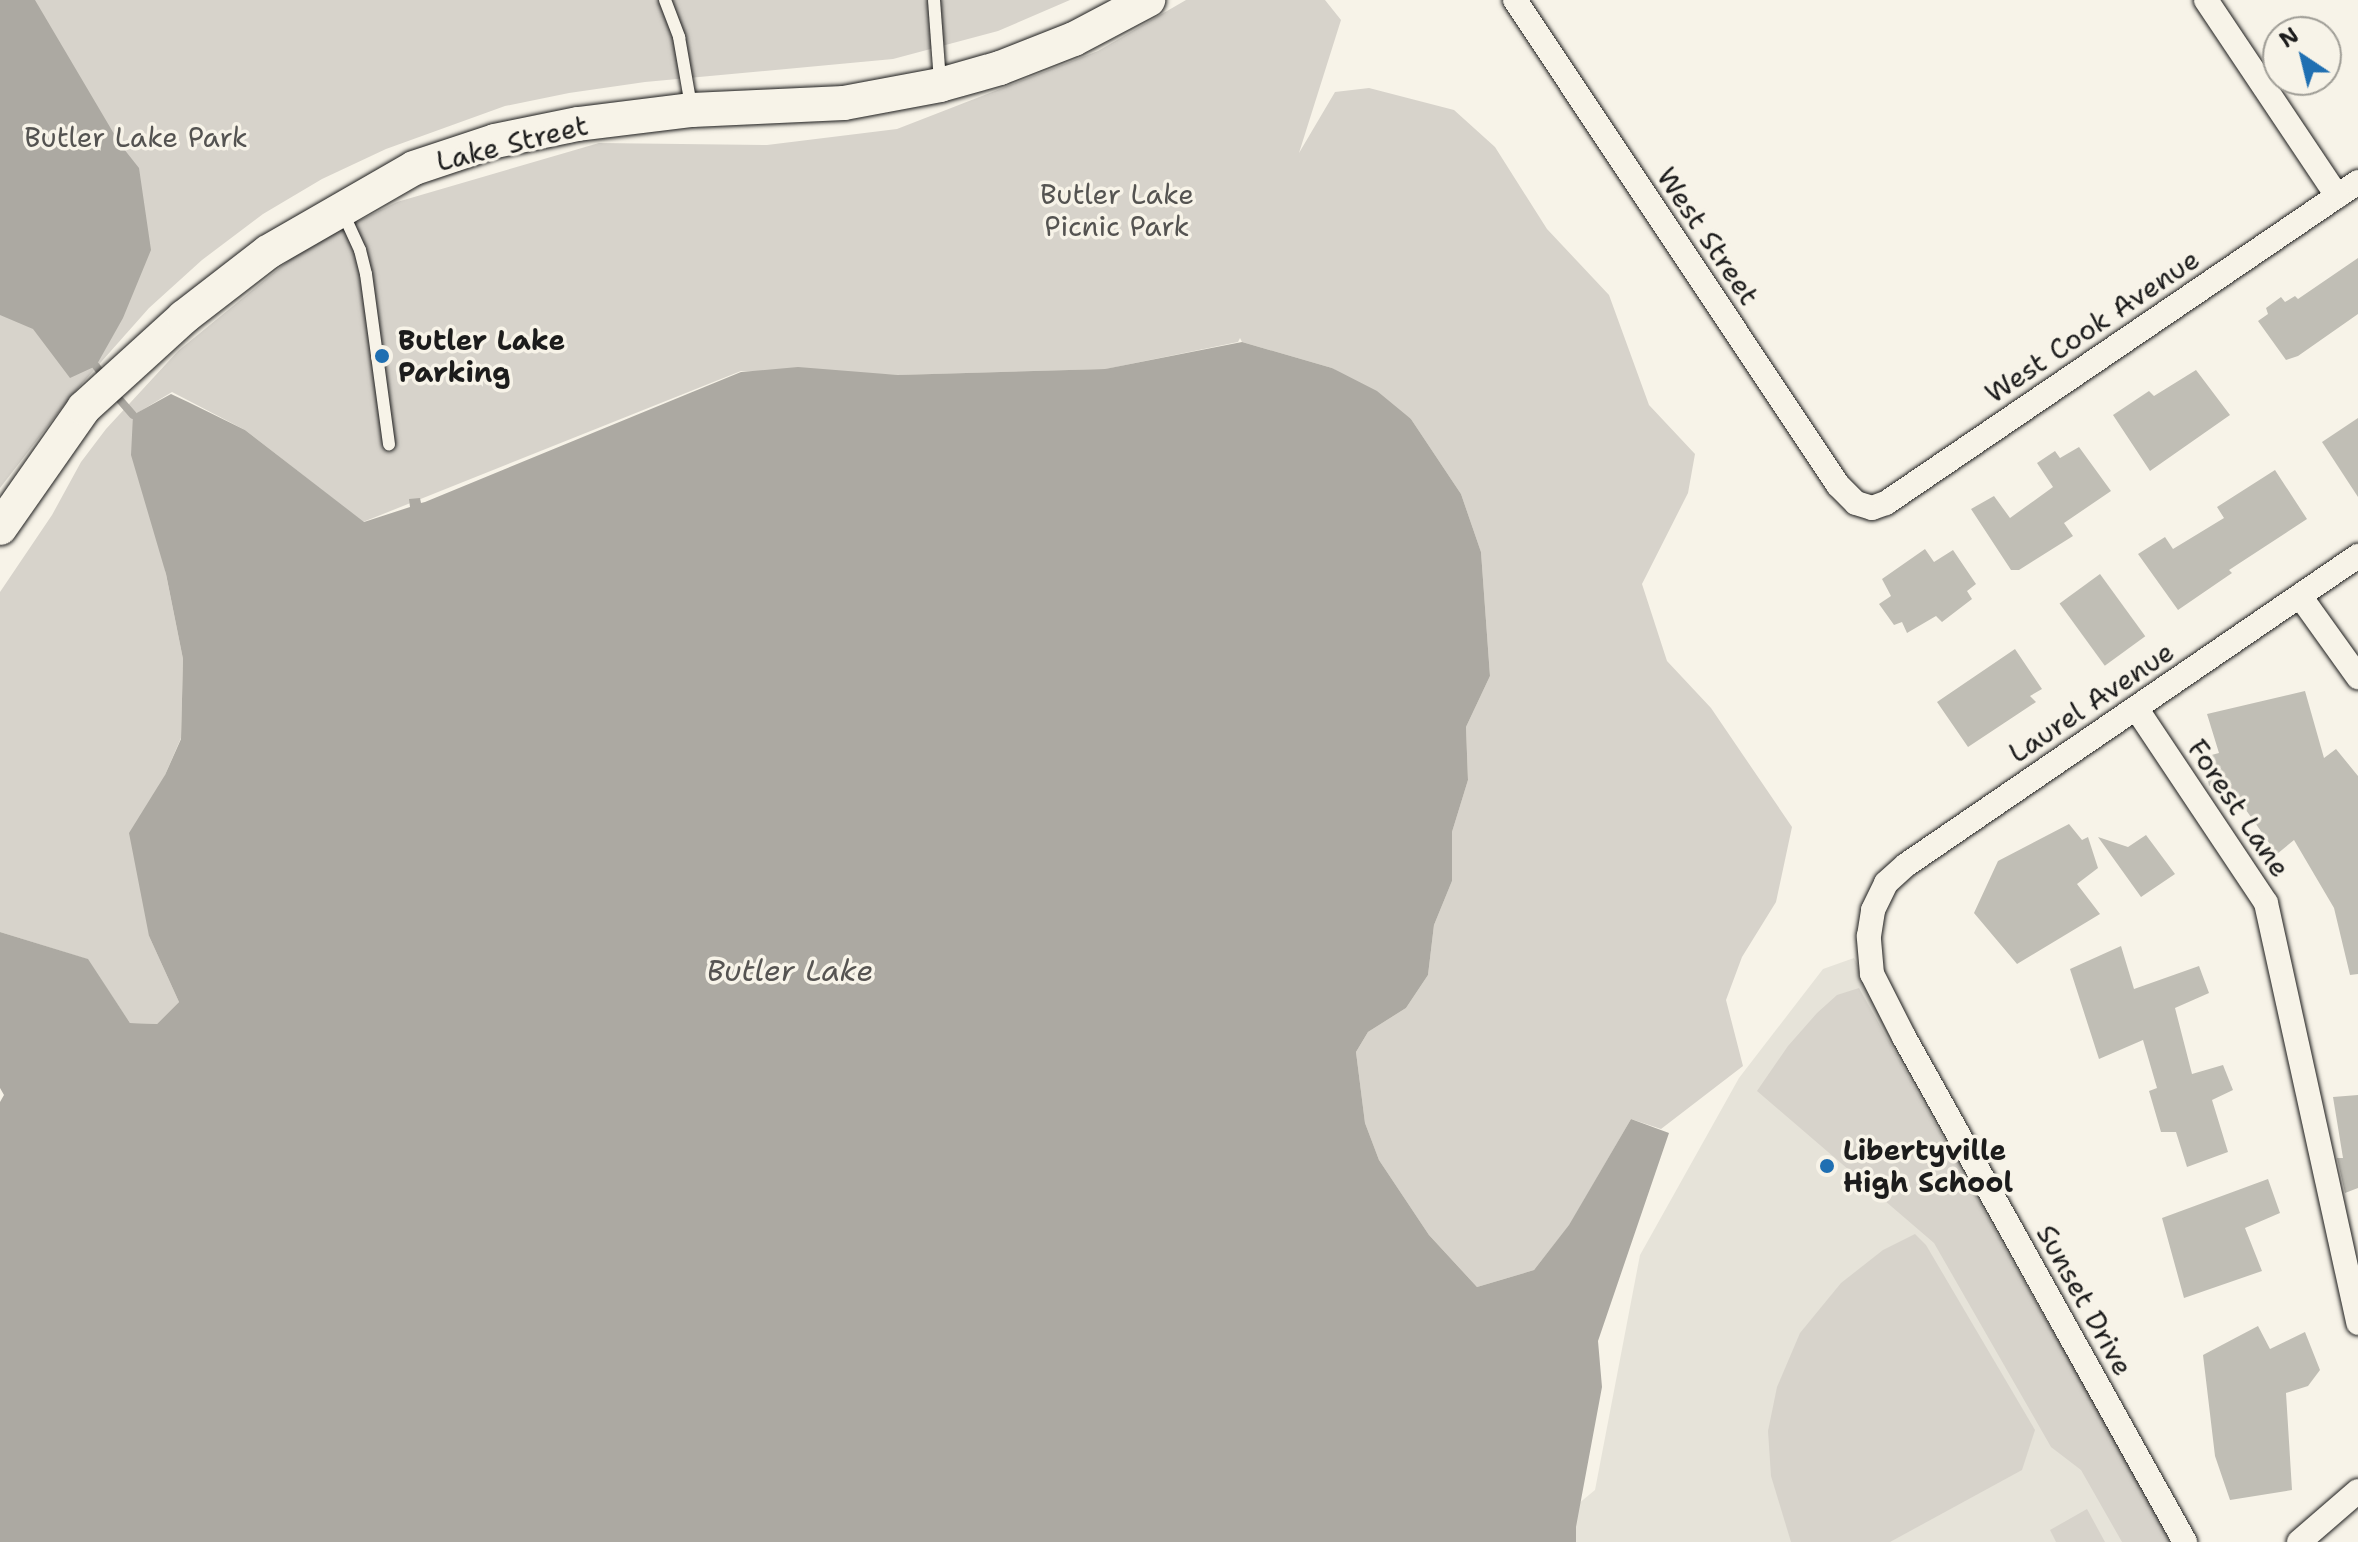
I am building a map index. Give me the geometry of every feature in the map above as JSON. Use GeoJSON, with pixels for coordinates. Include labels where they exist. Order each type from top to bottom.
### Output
{"type":"FeatureCollection","features":[{"type":"Feature","properties":{"kind":"street","name":"Lake Street"},"geometry":{"type":"LineString","coordinates":[[0,528],[84,408],[147,349],[204,300],[268,252],[341,207],[414,168],[495,141],[578,124],[692,110],[844,103],[940,85],[1000,68],[1074,39],[1148,0]]}},
{"type":"Feature","properties":{"kind":"street","name":"West Street"},"geometry":{"type":"LineString","coordinates":[[1515,0],[1838,485],[1856,503]]}},
{"type":"Feature","properties":{"kind":"street"},"geometry":{"type":"LineString","coordinates":[[2206,0],[2337,196]]}},
{"type":"Feature","properties":{"kind":"street","name":"West Cook Avenue"},"geometry":{"type":"LineString","coordinates":[[1856,503],[1872,508],[1886,503],[2358,182]]}},
{"type":"Feature","properties":{"kind":"street","name":"Laurel Avenue"},"geometry":{"type":"LineString","coordinates":[[1873,910],[1886,883],[1906,865],[2358,556]]}},
{"type":"Feature","properties":{"kind":"street"},"geometry":{"type":"LineString","coordinates":[[2300,596],[2358,677]]}},
{"type":"Feature","properties":{"kind":"street","name":"Forest Lane"},"geometry":{"type":"LineString","coordinates":[[2136,708],[2266,903],[2358,1323]]}},
{"type":"Feature","properties":{"kind":"street","name":"Sunset Drive"},"geometry":{"type":"LineString","coordinates":[[1873,910],[1869,936],[1872,974],[2185,1542]]}},
{"type":"Feature","properties":{"kind":"street"},"geometry":{"type":"LineString","coordinates":[[2299,1542],[2358,1491]]}},
{"type":"Feature","properties":{"kind":"lane"},"geometry":{"type":"LineString","coordinates":[[665,0],[679,37],[692,110]]}},
{"type":"Feature","properties":{"kind":"lane"},"geometry":{"type":"LineString","coordinates":[[934,0],[940,85]]}},
{"type":"Feature","properties":{"kind":"lane"},"geometry":{"type":"LineString","coordinates":[[341,207],[360,250],[366,274],[389,444]]}},
{"type":"Feature","properties":{"kind":"shaded area","name":"Libertyville High School"},"geometry":{"type":"Polygon","coordinates":[[[1854,958],[2163,1542],[1532,1542],[1595,1490],[1640,1255],[1739,1078],[1823,969],[1854,958]]]}},
{"type":"Feature","properties":{"kind":"green space","name":"Butler Lake Park"},"geometry":{"type":"Polygon","coordinates":[[[0,0],[1070,0],[998,31],[893,59],[645,82],[569,93],[505,106],[386,149],[322,179],[263,214],[202,260],[149,308],[71,396],[0,488],[0,0]]]}},
{"type":"Feature","properties":{"kind":"green space","name":"Butler Lake Picnic Park"},"geometry":{"type":"Polygon","coordinates":[[[1186,0],[1325,0],[1341,20],[1299,153],[1335,92],[1369,88],[1454,110],[1495,147],[1547,229],[1609,295],[1649,405],[1695,454],[1688,493],[1642,584],[1667,661],[1711,708],[1792,827],[1776,902],[1742,957],[1726,1000],[1743,1066],[1661,1129],[1631,1119],[1569,1226],[1534,1270],[1477,1287],[1429,1235],[1379,1160],[1365,1123],[1356,1052],[1368,1032],[1406,1008],[1428,975],[1434,925],[1452,881],[1452,832],[1468,780],[1466,727],[1490,676],[1481,552],[1461,494],[1411,419],[1332,368],[1242,342],[1240,338],[1238,342],[1106,369],[900,375],[741,371],[363,522],[245,430],[172,392],[134,415],[183,659],[181,738],[165,775],[149,936],[179,1002],[157,1024],[130,1023],[87,959],[0,932],[0,592],[52,515],[81,462],[106,429],[178,351],[304,248],[397,202],[599,143],[767,145],[897,129],[1098,51],[1186,0]]]}},
{"type":"Feature","properties":{"kind":"green space"},"geometry":{"type":"Polygon","coordinates":[[[1859,988],[2009,1256],[2131,1464],[2170,1542],[2122,1542],[2081,1470],[2051,1447],[1934,1243],[1757,1091],[1788,1046],[1817,1013],[1837,995],[1859,988]]]}},
{"type":"Feature","properties":{"kind":"green space"},"geometry":{"type":"Polygon","coordinates":[[[1915,1234],[1926,1245],[2035,1430],[2022,1470],[1890,1542],[1791,1542],[1771,1476],[1768,1431],[1777,1387],[1800,1333],[1841,1283],[1883,1250],[1915,1234]]]}},
{"type":"Feature","properties":{"kind":"green space"},"geometry":{"type":"Polygon","coordinates":[[[2087,1509],[2105,1542],[2056,1542],[2050,1530],[2087,1509]]]}},
{"type":"Feature","properties":{"kind":"water"},"geometry":{"type":"Polygon","coordinates":[[[0,0],[35,0],[120,144],[139,168],[151,250],[123,318],[96,366],[70,378],[33,329],[0,315],[0,0]]]}},
{"type":"Feature","properties":{"kind":"water","name":"Butler Lake"},"geometry":{"type":"Polygon","coordinates":[[[1242,342],[1332,368],[1377,391],[1411,419],[1461,494],[1481,552],[1490,676],[1466,727],[1468,780],[1452,832],[1452,881],[1434,925],[1428,975],[1406,1008],[1368,1032],[1356,1052],[1365,1123],[1379,1160],[1429,1235],[1477,1287],[1534,1270],[1569,1225],[1631,1119],[1669,1133],[1598,1341],[1602,1387],[1576,1527],[1576,1542],[0,1542],[0,1102],[4,1095],[0,1088],[0,932],[88,959],[130,1023],[157,1024],[179,1002],[149,936],[129,833],[165,775],[181,739],[183,659],[166,574],[131,455],[133,415],[171,394],[245,430],[364,522],[410,507],[409,499],[420,498],[421,503],[425,502],[741,372],[798,367],[898,375],[1105,369],[1242,342]]]}},
{"type":"Feature","properties":{"kind":"building"},"geometry":{"type":"Polygon","coordinates":[[[2358,258],[2358,314],[2298,356],[2286,360],[2258,321],[2268,314],[2266,308],[2281,297],[2285,302],[2295,296],[2298,299],[2358,258]]]}},
{"type":"Feature","properties":{"kind":"building"},"geometry":{"type":"Polygon","coordinates":[[[2196,370],[2230,415],[2150,471],[2113,415],[2149,391],[2154,396],[2196,370]]]}},
{"type":"Feature","properties":{"kind":"building"},"geometry":{"type":"Polygon","coordinates":[[[2358,418],[2358,497],[2322,442],[2358,418]]]}},
{"type":"Feature","properties":{"kind":"building"},"geometry":{"type":"Polygon","coordinates":[[[2079,447],[2111,491],[2064,523],[2073,536],[2019,570],[2011,570],[1971,509],[1994,496],[2010,518],[2053,487],[2037,463],[2055,451],[2060,458],[2079,447]]]}},
{"type":"Feature","properties":{"kind":"building"},"geometry":{"type":"Polygon","coordinates":[[[2275,470],[2307,519],[2229,570],[2232,573],[2178,610],[2138,554],[2165,537],[2173,549],[2224,518],[2217,507],[2275,470]]]}},
{"type":"Feature","properties":{"kind":"building"},"geometry":{"type":"Polygon","coordinates":[[[1925,549],[1934,562],[1953,550],[1976,584],[1967,591],[1972,599],[1942,622],[1936,616],[1907,633],[1902,622],[1894,625],[1879,604],[1891,596],[1882,579],[1925,549]]]}},
{"type":"Feature","properties":{"kind":"building"},"geometry":{"type":"Polygon","coordinates":[[[2100,574],[2145,636],[2105,666],[2060,603],[2100,574]]]}},
{"type":"Feature","properties":{"kind":"building"},"geometry":{"type":"Polygon","coordinates":[[[2015,649],[2042,689],[2030,696],[2036,702],[1968,747],[1937,702],[2015,649]]]}},
{"type":"Feature","properties":{"kind":"building"},"geometry":{"type":"Polygon","coordinates":[[[2305,691],[2324,758],[2336,749],[2358,776],[2358,974],[2350,975],[2334,908],[2294,840],[2277,854],[2227,783],[2209,786],[2204,757],[2219,753],[2207,714],[2305,691]]]}},
{"type":"Feature","properties":{"kind":"building"},"geometry":{"type":"Polygon","coordinates":[[[2069,824],[2082,840],[2088,837],[2098,868],[2077,884],[2100,914],[2017,964],[1974,913],[1998,861],[2069,824]]]}},
{"type":"Feature","properties":{"kind":"building"},"geometry":{"type":"Polygon","coordinates":[[[2146,835],[2175,874],[2141,897],[2098,837],[2128,847],[2146,835]]]}},
{"type":"Feature","properties":{"kind":"building"},"geometry":{"type":"Polygon","coordinates":[[[2121,946],[2134,989],[2199,966],[2209,993],[2175,1008],[2192,1074],[2223,1065],[2233,1090],[2212,1100],[2228,1152],[2187,1167],[2176,1132],[2161,1132],[2149,1091],[2157,1088],[2143,1040],[2099,1059],[2070,969],[2121,946]]]}},
{"type":"Feature","properties":{"kind":"building"},"geometry":{"type":"Polygon","coordinates":[[[2358,1095],[2358,1188],[2345,1193],[2337,1158],[2343,1158],[2333,1097],[2358,1095]]]}},
{"type":"Feature","properties":{"kind":"building"},"geometry":{"type":"Polygon","coordinates":[[[2268,1179],[2280,1213],[2245,1228],[2262,1271],[2184,1298],[2162,1218],[2268,1179]]]}},
{"type":"Feature","properties":{"kind":"building"},"geometry":{"type":"Polygon","coordinates":[[[2258,1326],[2270,1349],[2305,1332],[2320,1370],[2308,1386],[2286,1393],[2292,1490],[2230,1500],[2215,1456],[2203,1355],[2258,1326]]]}},
{"type":"Feature","properties":{"kind":"waterway"},"geometry":{"type":"LineString","coordinates":[[96,366],[106,380]]}},
{"type":"Feature","properties":{"kind":"waterway"},"geometry":{"type":"LineString","coordinates":[[113,392],[133,415]]}},
{"type":"Feature","properties":{"kind":"place","name":"Butler Lake Parking"},"geometry":{"type":"Point","coordinates":[382,356]}},
{"type":"Feature","properties":{"kind":"place","name":"Libertyville High School"},"geometry":{"type":"Point","coordinates":[1827,1166]}}]}
